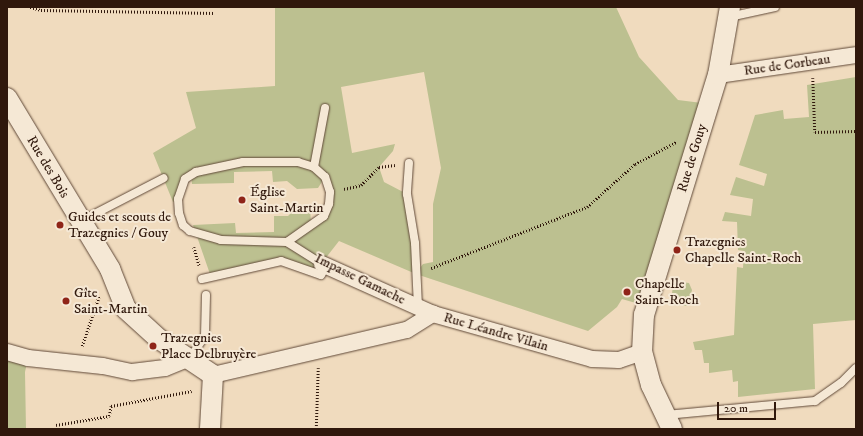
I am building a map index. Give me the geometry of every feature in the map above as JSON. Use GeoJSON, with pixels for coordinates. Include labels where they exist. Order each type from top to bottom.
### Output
{"type":"FeatureCollection","features":[{"type":"Feature","properties":{"kind":"street","name":"Rue de Gouy"},"geometry":{"type":"LineString","coordinates":[[642,352],[646,306],[718,75],[729,12]]}},
{"type":"Feature","properties":{"kind":"street","name":"Rue de Corbeau"},"geometry":{"type":"LineString","coordinates":[[718,75],[856,55]]}},
{"type":"Feature","properties":{"kind":"street","name":"Rue des Bois"},"geometry":{"type":"LineString","coordinates":[[7,98],[110,269],[126,309],[159,339],[190,358],[213,375]]}},
{"type":"Feature","properties":{"kind":"street","name":"Impasse Gamache"},"geometry":{"type":"LineString","coordinates":[[324,265],[433,314]]}},
{"type":"Feature","properties":{"kind":"street","name":"Rue Léandre Vilain"},"geometry":{"type":"LineString","coordinates":[[213,375],[407,330],[433,314],[592,359],[620,360],[642,352]]}},
{"type":"Feature","properties":{"kind":"street"},"geometry":{"type":"LineString","coordinates":[[7,352],[28,358],[103,366],[132,372],[165,368],[190,358]]}},
{"type":"Feature","properties":{"kind":"street"},"geometry":{"type":"LineString","coordinates":[[642,352],[651,385],[669,422]]}},
{"type":"Feature","properties":{"kind":"street"},"geometry":{"type":"LineString","coordinates":[[210,429],[213,375]]}},
{"type":"Feature","properties":{"kind":"lane"},"geometry":{"type":"LineString","coordinates":[[729,12],[775,7]]}},
{"type":"Feature","properties":{"kind":"lane"},"geometry":{"type":"LineString","coordinates":[[314,167],[325,108]]}},
{"type":"Feature","properties":{"kind":"lane"},"geometry":{"type":"LineString","coordinates":[[266,160],[298,162],[314,167],[325,177],[330,192],[329,204],[324,216],[287,242],[221,240],[190,231],[183,225],[178,199],[185,179],[196,172],[216,166],[266,160]]}},
{"type":"Feature","properties":{"kind":"lane"},"geometry":{"type":"LineString","coordinates":[[409,163],[407,194],[415,243],[418,307]]}},
{"type":"Feature","properties":{"kind":"lane"},"geometry":{"type":"LineString","coordinates":[[81,221],[164,178]]}},
{"type":"Feature","properties":{"kind":"lane","name":"Impasse Gamache"},"geometry":{"type":"LineString","coordinates":[[287,242],[324,265]]}},
{"type":"Feature","properties":{"kind":"lane"},"geometry":{"type":"LineString","coordinates":[[202,279],[281,261],[321,275],[324,265]]}},
{"type":"Feature","properties":{"kind":"lane"},"geometry":{"type":"LineString","coordinates":[[190,358],[205,336],[206,295]]}},
{"type":"Feature","properties":{"kind":"lane"},"geometry":{"type":"LineString","coordinates":[[669,422],[815,401],[841,383],[856,368]]}},
{"type":"Feature","properties":{"kind":"path"},"geometry":{"type":"LineString","coordinates":[[30,7],[40,10],[215,13]]}},
{"type":"Feature","properties":{"kind":"path"},"geometry":{"type":"LineString","coordinates":[[813,61],[815,132],[856,132]]}},
{"type":"Feature","properties":{"kind":"path"},"geometry":{"type":"LineString","coordinates":[[416,274],[587,207],[635,164],[701,128]]}},
{"type":"Feature","properties":{"kind":"path"},"geometry":{"type":"LineString","coordinates":[[330,192],[361,185],[379,167],[409,163]]}},
{"type":"Feature","properties":{"kind":"path"},"geometry":{"type":"LineString","coordinates":[[190,231],[202,279]]}},
{"type":"Feature","properties":{"kind":"path"},"geometry":{"type":"LineString","coordinates":[[78,364],[83,340],[110,269]]}},
{"type":"Feature","properties":{"kind":"path"},"geometry":{"type":"LineString","coordinates":[[316,429],[318,351]]}},
{"type":"Feature","properties":{"kind":"path"},"geometry":{"type":"LineString","coordinates":[[56,425],[109,416],[111,406],[196,390],[213,375]]}},
{"type":"Feature","properties":{"kind":"green space"},"geometry":{"type":"Polygon","coordinates":[[[275,7],[616,7],[639,57],[678,100],[702,103],[646,306],[622,299],[617,307],[588,331],[416,274],[339,241],[314,273],[281,261],[211,277],[193,225],[235,223],[236,233],[274,232],[274,216],[288,216],[297,207],[310,206],[311,225],[329,204],[325,177],[318,188],[297,189],[287,181],[273,182],[272,171],[234,172],[234,183],[192,184],[191,175],[178,199],[173,202],[153,153],[196,128],[186,92],[275,86],[275,7]],[[424,72],[341,87],[352,153],[395,144],[393,151],[379,167],[384,182],[407,194],[416,273],[423,264],[433,262],[433,204],[441,168],[424,72]]]}},
{"type":"Feature","properties":{"kind":"green space"},"geometry":{"type":"Polygon","coordinates":[[[856,77],[856,320],[813,324],[815,389],[738,397],[738,381],[733,382],[732,370],[709,373],[709,363],[704,363],[702,350],[695,350],[693,342],[734,335],[737,267],[743,268],[744,251],[738,250],[737,222],[722,221],[725,212],[751,216],[753,199],[730,195],[736,177],[764,186],[767,174],[739,165],[755,115],[783,110],[784,119],[809,117],[807,85],[856,77]]]}},
{"type":"Feature","properties":{"kind":"green space"},"geometry":{"type":"Polygon","coordinates":[[[674,281],[689,283],[692,290],[688,306],[670,305],[674,281]]]}},
{"type":"Feature","properties":{"kind":"green space"},"geometry":{"type":"Polygon","coordinates":[[[7,353],[28,358],[25,372],[26,429],[7,429],[7,353]]]}},
{"type":"Feature","properties":{"kind":"place","name":"Église Saint-Martin"},"geometry":{"type":"Point","coordinates":[242,200]}},
{"type":"Feature","properties":{"kind":"place","name":"Guides et scouts de Trazegnies / Gouy"},"geometry":{"type":"Point","coordinates":[60,225]}},
{"type":"Feature","properties":{"kind":"place","name":"Trazegnies Chapelle Saint-Roch"},"geometry":{"type":"Point","coordinates":[677,250]}},
{"type":"Feature","properties":{"kind":"place","name":"Chapelle Saint-Roch"},"geometry":{"type":"Point","coordinates":[627,292]}},
{"type":"Feature","properties":{"kind":"place","name":"Gîte Saint-Martin"},"geometry":{"type":"Point","coordinates":[66,301]}},
{"type":"Feature","properties":{"kind":"place","name":"Trazegnies Place Delbruyère"},"geometry":{"type":"Point","coordinates":[153,346]}}]}
